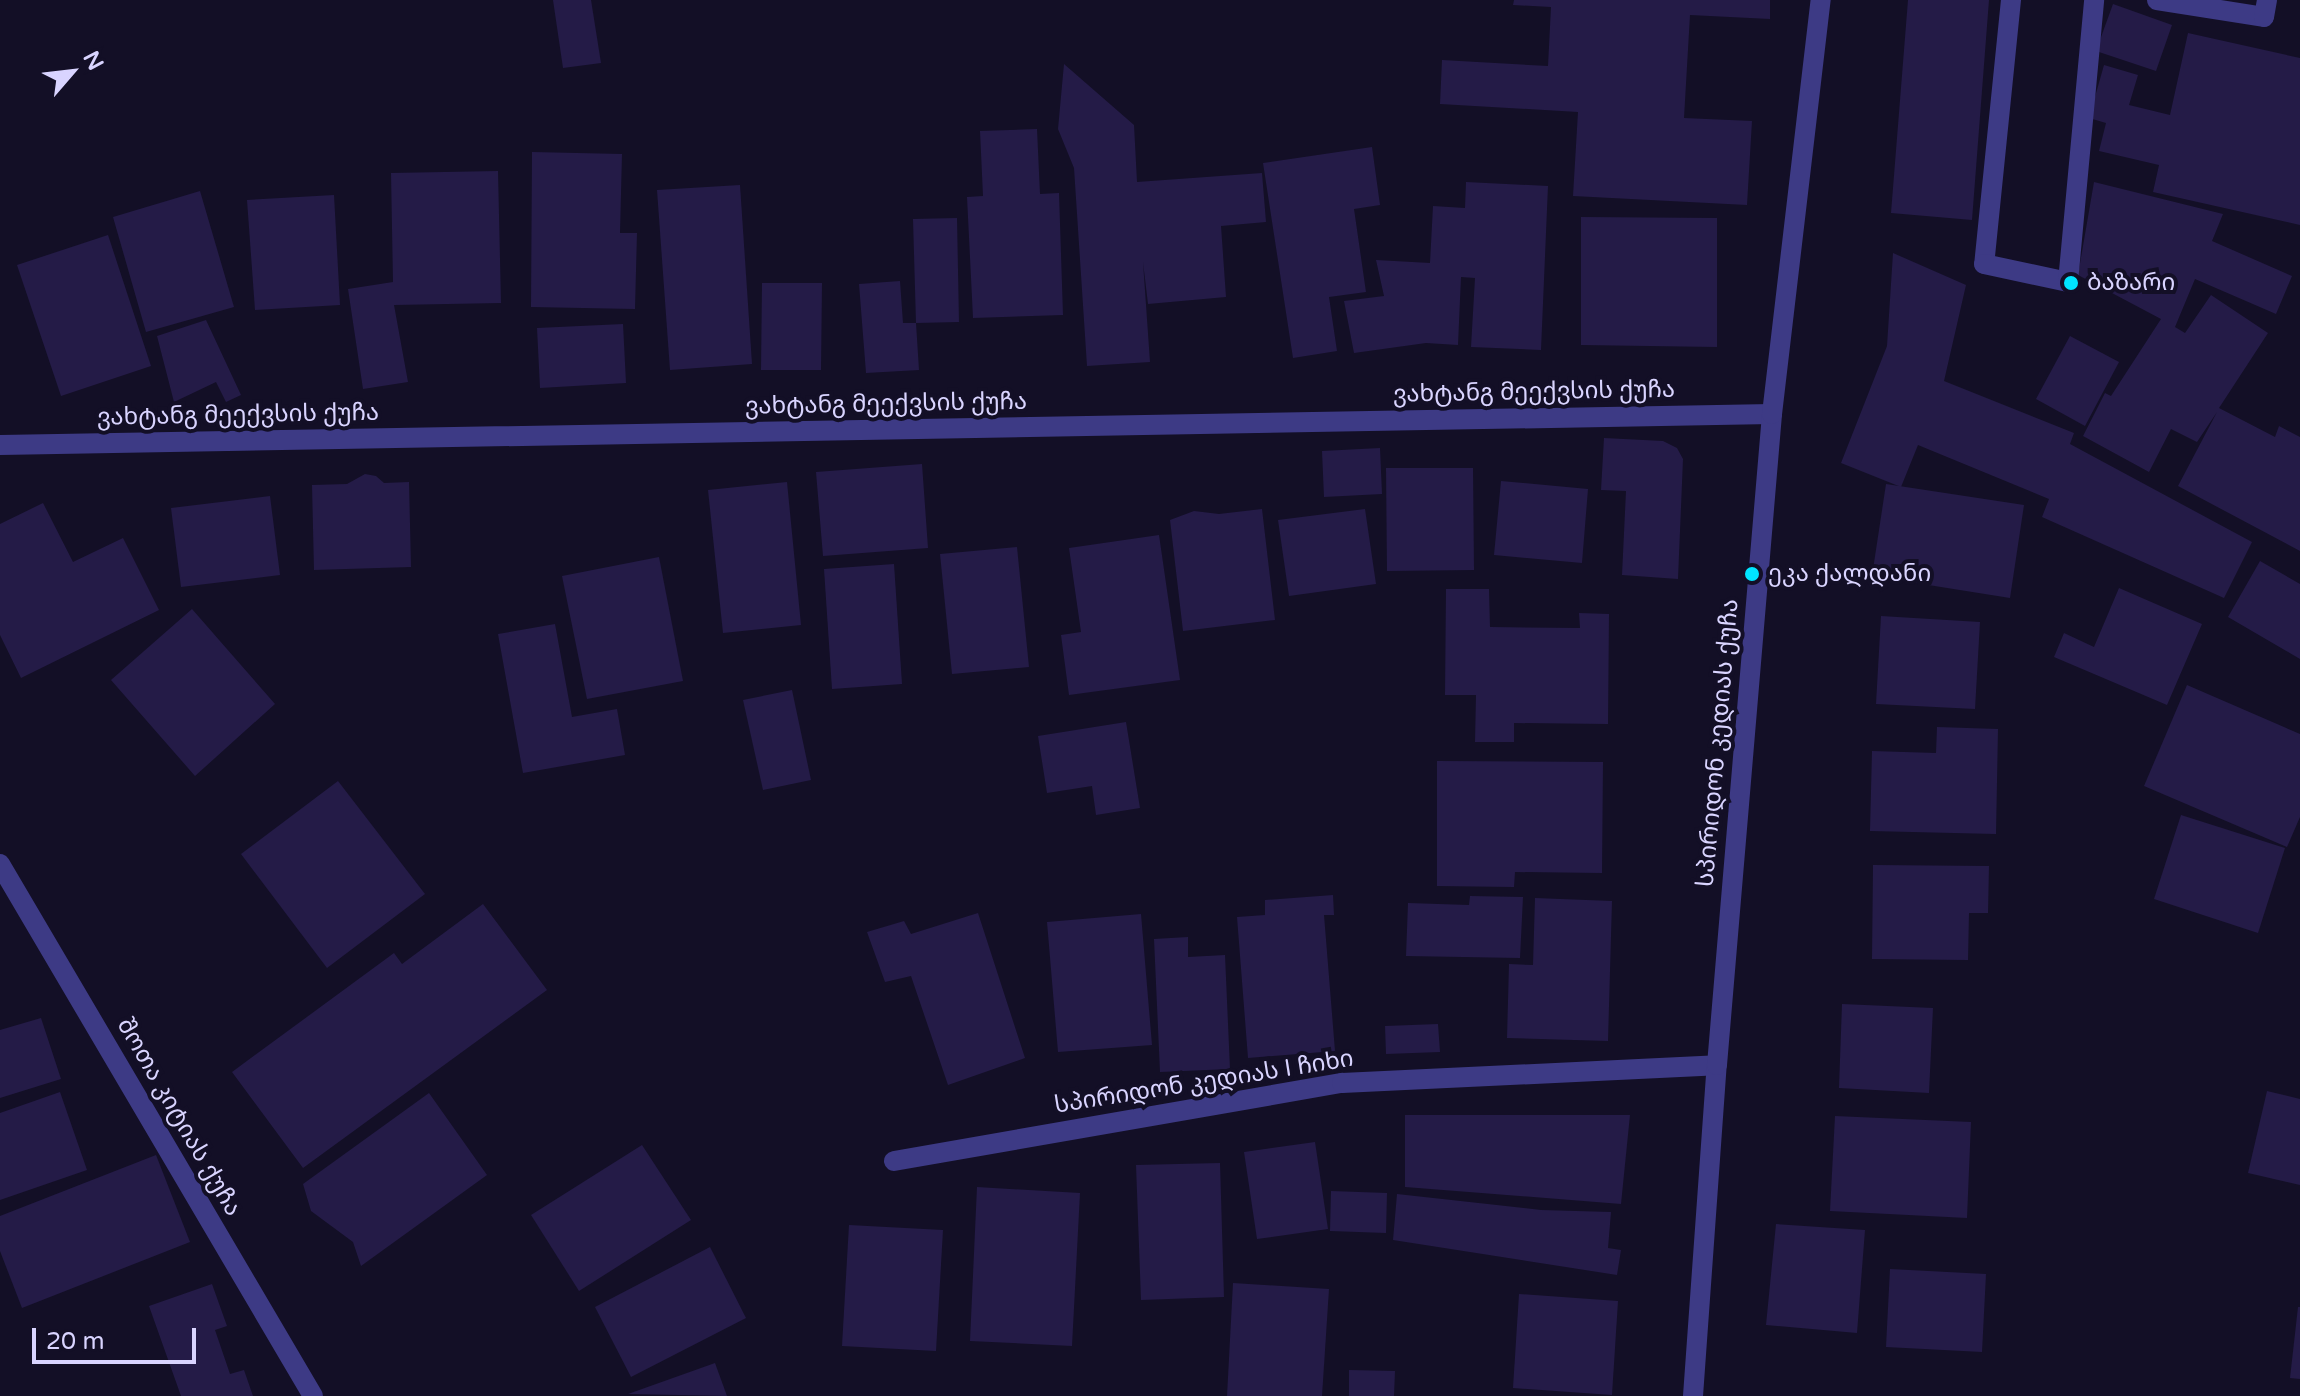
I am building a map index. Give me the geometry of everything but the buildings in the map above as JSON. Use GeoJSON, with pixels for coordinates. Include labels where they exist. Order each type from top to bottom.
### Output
{"type":"FeatureCollection","features":[{"type":"Feature","properties":{"kind":"street","name":"სპირიდონ კედიას ქუჩა"},"geometry":{"type":"LineString","coordinates":[[1693,1396],[1717,1065],[1772,414],[1821,0]]}},
{"type":"Feature","properties":{"kind":"street"},"geometry":{"type":"LineString","coordinates":[[2011,0],[1984,264],[2068,282],[2094,0]]}},
{"type":"Feature","properties":{"kind":"street"},"geometry":{"type":"LineString","coordinates":[[2157,0],[2264,17],[2267,0]]}},
{"type":"Feature","properties":{"kind":"street","name":"ვახტანგ მეექვსის ქუჩა"},"geometry":{"type":"LineString","coordinates":[[0,445],[1772,414]]}},
{"type":"Feature","properties":{"kind":"street","name":"შოთა კიტიას ქუჩა"},"geometry":{"type":"LineString","coordinates":[[0,864],[313,1396]]}},
{"type":"Feature","properties":{"kind":"street","name":"სპირიდონ კედიას I ჩიხი"},"geometry":{"type":"LineString","coordinates":[[894,1161],[1342,1083],[1717,1065]]}},
{"type":"Feature","properties":{"kind":"place","name":"ბაზარი"},"geometry":{"type":"Point","coordinates":[2071,283]}},
{"type":"Feature","properties":{"kind":"place","name":"ეკა ქალდანი"},"geometry":{"type":"Point","coordinates":[1752,574]}}]}
